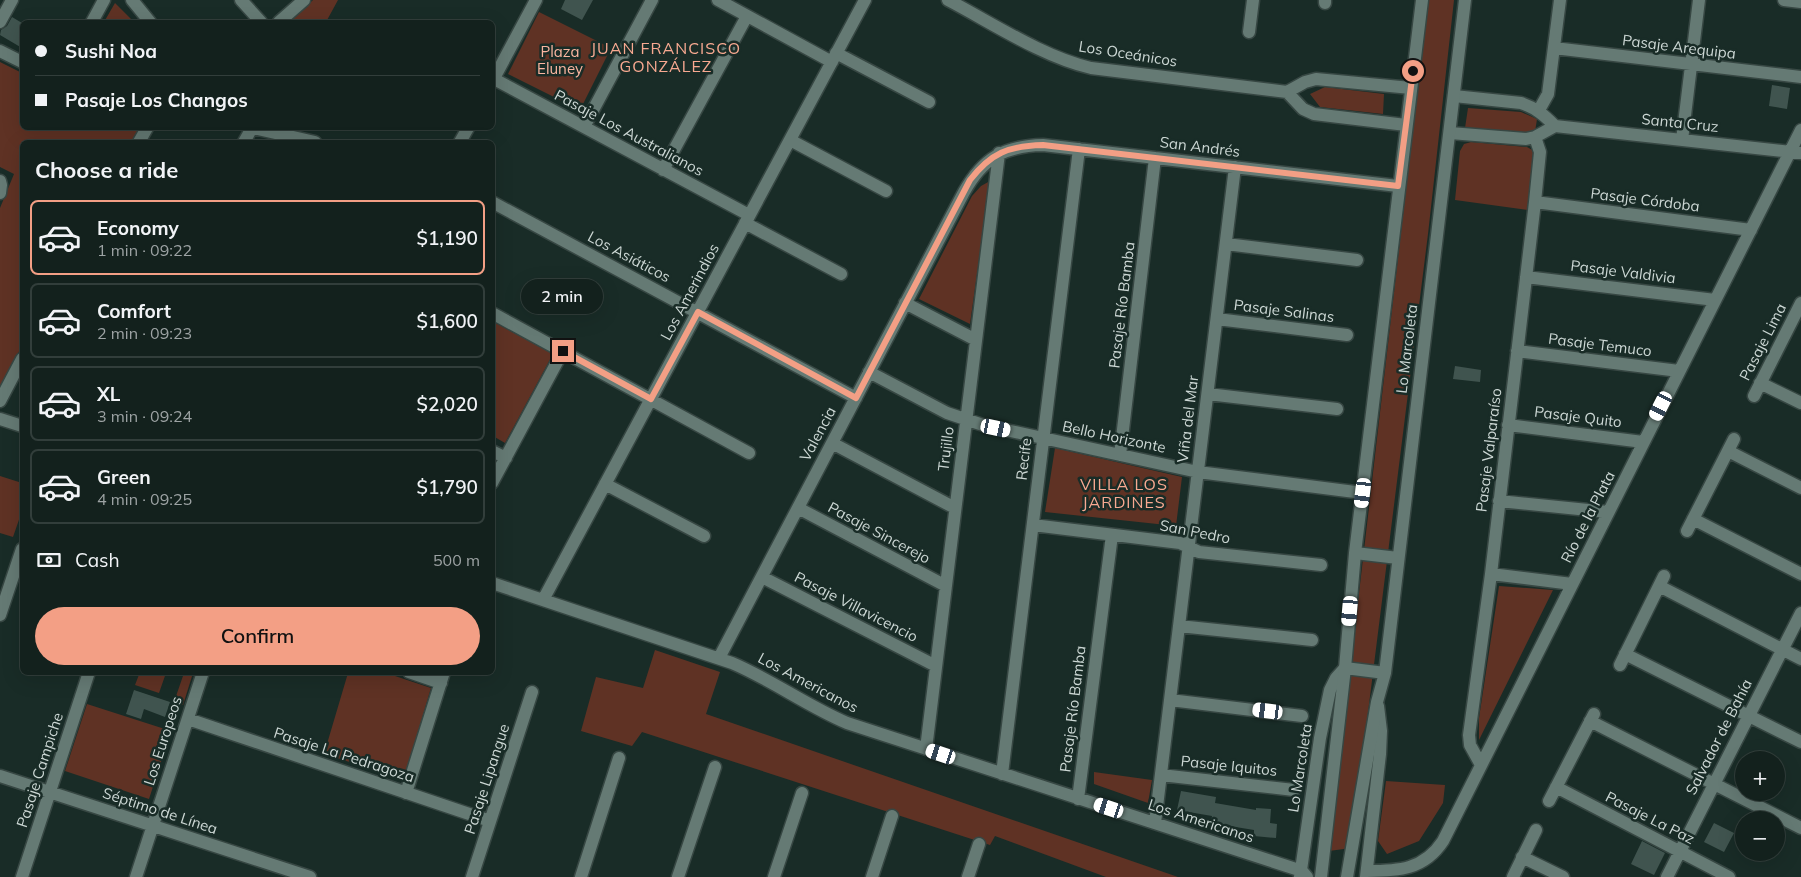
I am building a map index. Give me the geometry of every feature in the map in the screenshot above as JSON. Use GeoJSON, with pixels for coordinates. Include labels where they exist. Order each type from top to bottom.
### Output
{"type":"FeatureCollection","features":[{"type":"Feature","properties":{"kind":"street"},"geometry":{"type":"LineString","coordinates":[[0,22],[12,0]]}},
{"type":"Feature","properties":{"kind":"street"},"geometry":{"type":"LineString","coordinates":[[93,20],[104,0]]}},
{"type":"Feature","properties":{"kind":"street"},"geometry":{"type":"LineString","coordinates":[[132,0],[148,20]]}},
{"type":"Feature","properties":{"kind":"street"},"geometry":{"type":"LineString","coordinates":[[240,0],[259,20]]}},
{"type":"Feature","properties":{"kind":"street"},"geometry":{"type":"LineString","coordinates":[[281,20],[304,0]]}},
{"type":"Feature","properties":{"kind":"street"},"geometry":{"type":"LineString","coordinates":[[584,127],[652,0]]}},
{"type":"Feature","properties":{"kind":"street"},"geometry":{"type":"LineString","coordinates":[[718,0],[747,16],[928,102]]}},
{"type":"Feature","properties":{"kind":"street","name":"Los Amerindios"},"geometry":{"type":"LineString","coordinates":[[543,600],[865,0]]}},
{"type":"Feature","properties":{"kind":"street","name":"Los Oceánicos"},"geometry":{"type":"LineString","coordinates":[[948,0],[1049,54],[1076,64],[1091,68],[1286,92]]}},
{"type":"Feature","properties":{"kind":"street"},"geometry":{"type":"LineString","coordinates":[[1249,32],[1252,0]]}},
{"type":"Feature","properties":{"kind":"street","name":"Lo Marcoleta"},"geometry":{"type":"LineString","coordinates":[[1320,877],[1345,668],[1355,553],[1422,0]]}},
{"type":"Feature","properties":{"kind":"street","name":"Lo Marcoleta"},"geometry":{"type":"LineString","coordinates":[[1347,877],[1377,702],[1384,673],[1465,0]]}},
{"type":"Feature","properties":{"kind":"street"},"geometry":{"type":"LineString","coordinates":[[1539,110],[1548,94],[1560,0]]}},
{"type":"Feature","properties":{"kind":"street"},"geometry":{"type":"LineString","coordinates":[[1682,140],[1699,0]]}},
{"type":"Feature","properties":{"kind":"street"},"geometry":{"type":"LineString","coordinates":[[1784,0],[1801,2]]}},
{"type":"Feature","properties":{"kind":"street"},"geometry":{"type":"LineString","coordinates":[[495,77],[531,2]]}},
{"type":"Feature","properties":{"kind":"street"},"geometry":{"type":"LineString","coordinates":[[663,170],[747,16]]}},
{"type":"Feature","properties":{"kind":"street","name":"Pasaje Arequipa"},"geometry":{"type":"LineString","coordinates":[[1554,48],[1801,77]]}},
{"type":"Feature","properties":{"kind":"street"},"geometry":{"type":"LineString","coordinates":[[0,51],[20,61]]}},
{"type":"Feature","properties":{"kind":"street"},"geometry":{"type":"LineString","coordinates":[[1406,125],[1314,114],[1303,109],[1286,92],[1305,82],[1316,79],[1410,88]]}},
{"type":"Feature","properties":{"kind":"street","name":"Pasaje Los Australianos"},"geometry":{"type":"LineString","coordinates":[[495,82],[663,170],[841,274]]}},
{"type":"Feature","properties":{"kind":"street"},"geometry":{"type":"LineString","coordinates":[[1450,133],[1514,139],[1535,137],[1555,126],[1539,110],[1521,103],[1454,96]]}},
{"type":"Feature","properties":{"kind":"street","name":"Santa Cruz"},"geometry":{"type":"LineString","coordinates":[[1555,126],[1795,153]]}},
{"type":"Feature","properties":{"kind":"street"},"geometry":{"type":"LineString","coordinates":[[262,130],[306,140]]}},
{"type":"Feature","properties":{"kind":"street","name":"Río de la Plata"},"geometry":{"type":"LineString","coordinates":[[1366,874],[1405,868],[1420,863],[1433,854],[1443,841],[1715,300],[1751,230],[1795,153],[1801,130]]}},
{"type":"Feature","properties":{"kind":"street","name":"Pasaje Valparaíso"},"geometry":{"type":"LineString","coordinates":[[1480,765],[1470,744],[1469,735],[1491,574],[1535,202],[1540,152],[1535,137]]}},
{"type":"Feature","properties":{"kind":"street"},"geometry":{"type":"LineString","coordinates":[[790,140],[886,191]]}},
{"type":"Feature","properties":{"kind":"street","name":"San Andrés"},"geometry":{"type":"LineString","coordinates":[[999,153],[1029,145],[1043,145],[1398,186]]}},
{"type":"Feature","properties":{"kind":"street","name":"Recife"},"geometry":{"type":"LineString","coordinates":[[1002,774],[1079,149]]}},
{"type":"Feature","properties":{"kind":"street","name":"Valencia"},"geometry":{"type":"LineString","coordinates":[[719,658],[970,180],[987,161],[999,153]]}},
{"type":"Feature","properties":{"kind":"street","name":"Trujillo"},"geometry":{"type":"LineString","coordinates":[[926,749],[999,153]]}},
{"type":"Feature","properties":{"kind":"street","name":"Pasaje Río Bamba"},"geometry":{"type":"LineString","coordinates":[[1120,455],[1155,158]]}},
{"type":"Feature","properties":{"kind":"street","name":"Viña del Mar"},"geometry":{"type":"LineString","coordinates":[[1155,823],[1235,167]]}},
{"type":"Feature","properties":{"kind":"street"},"geometry":{"type":"LineString","coordinates":[[0,181],[2,185],[0,193]]}},
{"type":"Feature","properties":{"kind":"street","name":"Pasaje Córdoba"},"geometry":{"type":"LineString","coordinates":[[1535,202],[1751,230]]}},
{"type":"Feature","properties":{"kind":"street","name":"Los Asiáticos"},"geometry":{"type":"LineString","coordinates":[[495,204],[856,398]]}},
{"type":"Feature","properties":{"kind":"street"},"geometry":{"type":"LineString","coordinates":[[1226,244],[1357,260]]}},
{"type":"Feature","properties":{"kind":"street","name":"Pasaje Valdivia"},"geometry":{"type":"LineString","coordinates":[[1526,277],[1715,300]]}},
{"type":"Feature","properties":{"kind":"street"},"geometry":{"type":"LineString","coordinates":[[905,303],[976,340]]}},
{"type":"Feature","properties":{"kind":"street","name":"Pasaje Lima"},"geometry":{"type":"LineString","coordinates":[[1754,396],[1799,311]]}},
{"type":"Feature","properties":{"kind":"street"},"geometry":{"type":"LineString","coordinates":[[495,315],[749,453]]}},
{"type":"Feature","properties":{"kind":"street","name":"Pasaje Salinas"},"geometry":{"type":"LineString","coordinates":[[1217,319],[1347,335]]}},
{"type":"Feature","properties":{"kind":"street"},"geometry":{"type":"LineString","coordinates":[[495,478],[563,351]]}},
{"type":"Feature","properties":{"kind":"street","name":"Pasaje Temuco"},"geometry":{"type":"LineString","coordinates":[[1517,351],[1679,371]]}},
{"type":"Feature","properties":{"kind":"street"},"geometry":{"type":"LineString","coordinates":[[0,401],[20,363]]}},
{"type":"Feature","properties":{"kind":"street","name":"Bello Horizonte"},"geometry":{"type":"LineString","coordinates":[[869,372],[947,413],[966,420],[1198,472],[1363,493]]}},
{"type":"Feature","properties":{"kind":"street"},"geometry":{"type":"LineString","coordinates":[[1760,383],[1801,403]]}},
{"type":"Feature","properties":{"kind":"street"},"geometry":{"type":"LineString","coordinates":[[1208,394],[1337,409]]}},
{"type":"Feature","properties":{"kind":"street"},"geometry":{"type":"LineString","coordinates":[[0,419],[20,425]]}},
{"type":"Feature","properties":{"kind":"street","name":"Pasaje Quito"},"geometry":{"type":"LineString","coordinates":[[1508,425],[1643,442]]}},
{"type":"Feature","properties":{"kind":"street"},"geometry":{"type":"LineString","coordinates":[[1687,532],[1734,439]]}},
{"type":"Feature","properties":{"kind":"street"},"geometry":{"type":"LineString","coordinates":[[832,443],[955,508]]}},
{"type":"Feature","properties":{"kind":"street"},"geometry":{"type":"LineString","coordinates":[[1728,451],[1801,488]]}},
{"type":"Feature","properties":{"kind":"street"},"geometry":{"type":"LineString","coordinates":[[495,453],[506,458]]}},
{"type":"Feature","properties":{"kind":"street"},"geometry":{"type":"LineString","coordinates":[[605,484],[704,536]]}},
{"type":"Feature","properties":{"kind":"street"},"geometry":{"type":"LineString","coordinates":[[1499,500],[1608,512]]}},
{"type":"Feature","properties":{"kind":"street","name":"Pasaje Sincerejo"},"geometry":{"type":"LineString","coordinates":[[798,508],[946,586]]}},
{"type":"Feature","properties":{"kind":"street"},"geometry":{"type":"LineString","coordinates":[[1694,519],[1801,574]]}},
{"type":"Feature","properties":{"kind":"street","name":"San Pedro"},"geometry":{"type":"LineString","coordinates":[[1033,525],[1180,543],[1199,552],[1321,565]]}},
{"type":"Feature","properties":{"kind":"street","name":"Pasaje Río Bamba"},"geometry":{"type":"LineString","coordinates":[[1078,798],[1112,534]]}},
{"type":"Feature","properties":{"kind":"street"},"geometry":{"type":"LineString","coordinates":[[1355,553],[1398,558]]}},
{"type":"Feature","properties":{"kind":"street"},"geometry":{"type":"LineString","coordinates":[[0,615],[20,555]]}},
{"type":"Feature","properties":{"kind":"street"},"geometry":{"type":"LineString","coordinates":[[1491,574],[1572,584]]}},
{"type":"Feature","properties":{"kind":"street","name":"Pasaje Villavicencio"},"geometry":{"type":"LineString","coordinates":[[762,577],[936,666]]}},
{"type":"Feature","properties":{"kind":"street"},"geometry":{"type":"LineString","coordinates":[[1801,659],[1662,581],[1622,659],[1749,716],[1801,742]]}},
{"type":"Feature","properties":{"kind":"street","name":"Los Americanos"},"geometry":{"type":"LineString","coordinates":[[495,584],[719,658],[744,668],[830,715],[866,730],[1155,823],[1303,875]]}},
{"type":"Feature","properties":{"kind":"street","name":"Salvador de Bahía"},"geometry":{"type":"LineString","coordinates":[[1667,877],[1801,613]]}},
{"type":"Feature","properties":{"kind":"street"},"geometry":{"type":"LineString","coordinates":[[1179,626],[1312,640]]}},
{"type":"Feature","properties":{"kind":"street"},"geometry":{"type":"LineString","coordinates":[[1345,668],[1384,673]]}},
{"type":"Feature","properties":{"kind":"street","name":"Lo Marcoleta"},"geometry":{"type":"LineString","coordinates":[[1303,875],[1320,738],[1330,690],[1336,678],[1345,668]]}},
{"type":"Feature","properties":{"kind":"street","name":"Pasaje Campiche"},"geometry":{"type":"LineString","coordinates":[[22,877],[88,675]]}},
{"type":"Feature","properties":{"kind":"street","name":"Los Europeos"},"geometry":{"type":"LineString","coordinates":[[136,877],[202,675]]}},
{"type":"Feature","properties":{"kind":"street"},"geometry":{"type":"LineString","coordinates":[[406,793],[442,678],[426,675]]}},
{"type":"Feature","properties":{"kind":"street","name":"Pasaje Lipangue"},"geometry":{"type":"LineString","coordinates":[[472,877],[532,692]]}},
{"type":"Feature","properties":{"kind":"street"},"geometry":{"type":"LineString","coordinates":[[1170,700],[1302,716]]}},
{"type":"Feature","properties":{"kind":"street","name":"Lo Marcoleta"},"geometry":{"type":"LineString","coordinates":[[1366,874],[1382,730],[1377,702]]}},
{"type":"Feature","properties":{"kind":"street"},"geometry":{"type":"LineString","coordinates":[[1548,801],[1592,718],[1713,784],[1801,828]]}},
{"type":"Feature","properties":{"kind":"street","name":"Pasaje La Pedragoza"},"geometry":{"type":"LineString","coordinates":[[188,719],[490,821]]}},
{"type":"Feature","properties":{"kind":"street"},"geometry":{"type":"LineString","coordinates":[[581,877],[619,758]]}},
{"type":"Feature","properties":{"kind":"street"},"geometry":{"type":"LineString","coordinates":[[678,877],[715,767]]}},
{"type":"Feature","properties":{"kind":"street","name":"Pasaje Iquitos"},"geometry":{"type":"LineString","coordinates":[[1161,775],[1294,790]]}},
{"type":"Feature","properties":{"kind":"street","name":"Séptimo de Línea"},"geometry":{"type":"LineString","coordinates":[[0,776],[310,877]]}},
{"type":"Feature","properties":{"kind":"street","name":"Pasaje La Paz"},"geometry":{"type":"LineString","coordinates":[[1556,788],[1730,877]]}},
{"type":"Feature","properties":{"kind":"street"},"geometry":{"type":"LineString","coordinates":[[774,877],[802,793]]}},
{"type":"Feature","properties":{"kind":"street"},"geometry":{"type":"LineString","coordinates":[[872,877],[892,816]]}},
{"type":"Feature","properties":{"kind":"street"},"geometry":{"type":"LineString","coordinates":[[1513,877],[1536,830]]}},
{"type":"Feature","properties":{"kind":"street"},"geometry":{"type":"LineString","coordinates":[[968,877],[979,844]]}},
{"type":"Feature","properties":{"kind":"street"},"geometry":{"type":"LineString","coordinates":[[1522,857],[1563,877]]}},
{"type":"Feature","properties":{"kind":"green space"},"geometry":{"type":"Polygon","coordinates":[[[313,0],[338,0],[327,20],[292,20],[313,0]]]}},
{"type":"Feature","properties":{"kind":"green space"},"geometry":{"type":"Polygon","coordinates":[[[1428,0],[1454,0],[1428,234],[1351,848],[1329,851],[1428,0]]]}},
{"type":"Feature","properties":{"kind":"green space"},"geometry":{"type":"Polygon","coordinates":[[[115,3],[132,20],[105,20],[115,3]]]}},
{"type":"Feature","properties":{"kind":"green space","name":"Plaza Eluney"},"geometry":{"type":"Polygon","coordinates":[[[539,12],[611,48],[580,110],[508,74],[539,12]]]}},
{"type":"Feature","properties":{"kind":"green space"},"geometry":{"type":"Polygon","coordinates":[[[0,62],[20,72],[20,130],[140,130],[134,140],[20,140],[20,350],[0,387],[0,208],[14,174],[0,167],[0,62]]]}},
{"type":"Feature","properties":{"kind":"green space"},"geometry":{"type":"Polygon","coordinates":[[[1325,87],[1384,94],[1383,114],[1320,107],[1310,94],[1325,87]]]}},
{"type":"Feature","properties":{"kind":"green space"},"geometry":{"type":"Polygon","coordinates":[[[1468,108],[1521,112],[1537,119],[1535,132],[1519,136],[1465,128],[1468,108]]]}},
{"type":"Feature","properties":{"kind":"green space"},"geometry":{"type":"Polygon","coordinates":[[[1471,142],[1527,147],[1534,151],[1528,210],[1455,200],[1460,151],[1464,144],[1471,142]]]}},
{"type":"Feature","properties":{"kind":"green space"},"geometry":{"type":"Polygon","coordinates":[[[990,181],[970,324],[919,299],[972,196],[981,186],[990,181]]]}},
{"type":"Feature","properties":{"kind":"green space"},"geometry":{"type":"Polygon","coordinates":[[[495,323],[553,354],[505,443],[495,437],[495,323]]]}},
{"type":"Feature","properties":{"kind":"green space"},"geometry":{"type":"Polygon","coordinates":[[[1055,448],[1182,477],[1176,526],[1045,512],[1055,448]]]}},
{"type":"Feature","properties":{"kind":"green space"},"geometry":{"type":"Polygon","coordinates":[[[0,476],[20,482],[20,517],[13,537],[0,533],[0,476]]]}},
{"type":"Feature","properties":{"kind":"green space"},"geometry":{"type":"Polygon","coordinates":[[[1499,586],[1553,590],[1479,740],[1479,718],[1499,586]]]}},
{"type":"Feature","properties":{"kind":"green space"},"geometry":{"type":"Polygon","coordinates":[[[655,650],[720,672],[706,714],[1178,877],[1106,877],[995,836],[990,845],[642,732],[632,746],[581,731],[596,677],[643,688],[655,650]]]}},
{"type":"Feature","properties":{"kind":"green space"},"geometry":{"type":"Polygon","coordinates":[[[139,675],[165,675],[159,693],[135,685],[139,675]]]}},
{"type":"Feature","properties":{"kind":"green space"},"geometry":{"type":"Polygon","coordinates":[[[183,675],[192,675],[183,705],[174,702],[183,675]]]}},
{"type":"Feature","properties":{"kind":"green space"},"geometry":{"type":"Polygon","coordinates":[[[347,675],[392,675],[431,688],[404,779],[324,754],[347,675]]]}},
{"type":"Feature","properties":{"kind":"green space"},"geometry":{"type":"Polygon","coordinates":[[[87,704],[171,731],[149,799],[65,771],[87,704]]]}},
{"type":"Feature","properties":{"kind":"green space"},"geometry":{"type":"Polygon","coordinates":[[[1094,772],[1152,780],[1148,803],[1094,784],[1094,772]]]}},
{"type":"Feature","properties":{"kind":"green space"},"geometry":{"type":"Polygon","coordinates":[[[1386,781],[1445,785],[1443,803],[1419,841],[1387,854],[1378,841],[1386,781]]]}},
{"type":"Feature","properties":{"kind":"building"},"geometry":{"type":"Polygon","coordinates":[[[565,0],[593,0],[582,20],[561,9],[565,0]]]}},
{"type":"Feature","properties":{"kind":"building"},"geometry":{"type":"Polygon","coordinates":[[[12,17],[20,22],[20,47],[0,35],[1,30],[7,26],[12,17]]]}},
{"type":"Feature","properties":{"kind":"building"},"geometry":{"type":"Polygon","coordinates":[[[1772,85],[1790,88],[1787,109],[1769,106],[1772,85]]]}},
{"type":"Feature","properties":{"kind":"building"},"geometry":{"type":"Polygon","coordinates":[[[1455,366],[1481,370],[1480,382],[1453,379],[1455,366]]]}},
{"type":"Feature","properties":{"kind":"building"},"geometry":{"type":"Polygon","coordinates":[[[134,690],[170,702],[165,717],[144,709],[141,719],[126,714],[134,690]]]}},
{"type":"Feature","properties":{"kind":"building"},"geometry":{"type":"Polygon","coordinates":[[[1181,791],[1216,797],[1215,803],[1256,810],[1256,808],[1271,809],[1270,823],[1277,824],[1276,838],[1254,836],[1254,830],[1211,823],[1212,816],[1177,810],[1181,791]]]}},
{"type":"Feature","properties":{"kind":"building"},"geometry":{"type":"Polygon","coordinates":[[[1714,823],[1734,833],[1724,852],[1704,842],[1714,823]]]}},
{"type":"Feature","properties":{"kind":"building"},"geometry":{"type":"Polygon","coordinates":[[[1642,841],[1665,853],[1654,875],[1631,864],[1642,841]]]}},
{"type":"Feature","properties":{"kind":"district","name":"JUAN FRANCISCO GONZÁLEZ"},"geometry":{"type":"Point","coordinates":[666,57]}},
{"type":"Feature","properties":{"kind":"district","name":"VILLA LOS JARDINES"},"geometry":{"type":"Point","coordinates":[1124,493]}},
{"type":"Feature","properties":{"kind":"route"},"geometry":{"type":"LineString","coordinates":[[563,351],[651,399],[698,312],[856,398],[970,180],[987,161],[999,153],[1016,147],[1043,145],[1398,186],[1413,71]]}}]}
